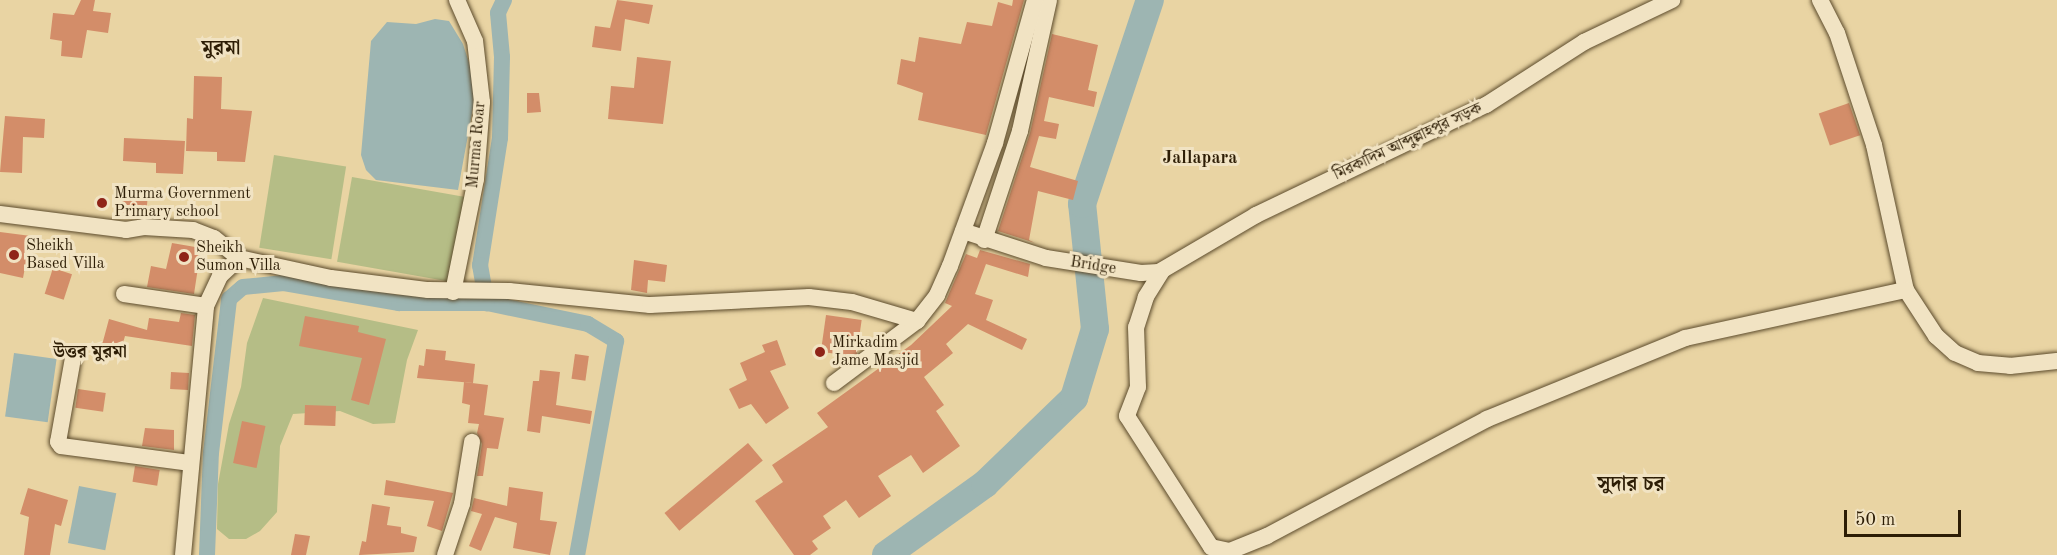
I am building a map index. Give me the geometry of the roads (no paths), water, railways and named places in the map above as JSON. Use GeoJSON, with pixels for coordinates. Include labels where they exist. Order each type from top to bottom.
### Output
{"type":"FeatureCollection","features":[{"type":"Feature","properties":{"kind":"street","name":"Murma Roar"},"geometry":{"type":"LineString","coordinates":[[453,292],[476,179],[482,102],[475,41],[458,0]]}},
{"type":"Feature","properties":{"kind":"street"},"geometry":{"type":"LineString","coordinates":[[834,383],[917,321],[936,295],[963,231],[995,143],[1035,0]]}},
{"type":"Feature","properties":{"kind":"street"},"geometry":{"type":"LineString","coordinates":[[984,240],[1020,131],[1049,0]]}},
{"type":"Feature","properties":{"kind":"street","name":"মিরকাদিম আব্দুল্লাহপুর সড়ক"},"geometry":{"type":"LineString","coordinates":[[1141,273],[1162,271],[1256,215],[1486,105],[1584,42],[1672,0]]}},
{"type":"Feature","properties":{"kind":"street"},"geometry":{"type":"LineString","coordinates":[[1820,0],[1837,33],[1874,145],[1906,291],[1936,336],[1955,353],[1989,364],[2057,361]]}},
{"type":"Feature","properties":{"kind":"street"},"geometry":{"type":"LineString","coordinates":[[0,214],[126,230],[144,227],[193,230],[214,238],[239,258],[331,278],[453,292],[509,291],[650,305],[809,297],[852,302],[917,321]]}},
{"type":"Feature","properties":{"kind":"street","name":"Bridge"},"geometry":{"type":"LineString","coordinates":[[963,231],[984,240],[1046,258],[1141,273]]}},
{"type":"Feature","properties":{"kind":"street"},"geometry":{"type":"LineString","coordinates":[[183,555],[206,306],[220,276],[239,258]]}},
{"type":"Feature","properties":{"kind":"street"},"geometry":{"type":"LineString","coordinates":[[1162,271],[1146,297],[1136,327],[1138,387],[1127,416],[1210,547],[1230,551],[1267,536],[1487,419],[1685,338],[1906,291]]}},
{"type":"Feature","properties":{"kind":"street"},"geometry":{"type":"LineString","coordinates":[[124,294],[206,306]]}},
{"type":"Feature","properties":{"kind":"street"},"geometry":{"type":"LineString","coordinates":[[73,358],[58,442],[61,446],[191,463]]}},
{"type":"Feature","properties":{"kind":"street"},"geometry":{"type":"LineString","coordinates":[[445,555],[462,504],[472,442]]}},
{"type":"Feature","properties":{"kind":"water"},"geometry":{"type":"Polygon","coordinates":[[[435,19],[449,21],[463,44],[472,72],[474,102],[458,190],[376,180],[366,170],[361,155],[371,41],[387,22],[416,24],[435,19]]]}},
{"type":"Feature","properties":{"kind":"water"},"geometry":{"type":"Polygon","coordinates":[[[14,353],[57,359],[48,422],[5,416],[14,353]]]}},
{"type":"Feature","properties":{"kind":"water"},"geometry":{"type":"Polygon","coordinates":[[[79,486],[116,493],[105,550],[68,543],[79,486]]]}},
{"type":"Feature","properties":{"kind":"waterway"},"geometry":{"type":"LineString","coordinates":[[504,0],[498,13],[502,57],[500,138],[480,265],[487,303],[588,324],[616,341],[577,555]]}},
{"type":"Feature","properties":{"kind":"waterway"},"geometry":{"type":"LineString","coordinates":[[886,555],[985,484],[1074,398],[1095,329],[1082,204],[1150,0]]}},
{"type":"Feature","properties":{"kind":"waterway"},"geometry":{"type":"LineString","coordinates":[[207,555],[211,453],[229,299],[243,287],[284,283],[399,303],[487,303]]}},
{"type":"Feature","properties":{"kind":"place","name":"Murma Government Primary school"},"geometry":{"type":"Point","coordinates":[102,203]}},
{"type":"Feature","properties":{"kind":"place","name":"Sheikh Based Villa"},"geometry":{"type":"Point","coordinates":[14,255]}},
{"type":"Feature","properties":{"kind":"place","name":"Sheikh Sumon Villa"},"geometry":{"type":"Point","coordinates":[184,257]}},
{"type":"Feature","properties":{"kind":"place","name":"Mirkadim Jame Masjid"},"geometry":{"type":"Point","coordinates":[820,352]}},
{"type":"Feature","properties":{"kind":"district","name":"মুরমা"},"geometry":{"type":"Point","coordinates":[221,49]}},
{"type":"Feature","properties":{"kind":"district","name":"Jallapara"},"geometry":{"type":"Point","coordinates":[1200,158]}},
{"type":"Feature","properties":{"kind":"district","name":"উত্তর মুরমা"},"geometry":{"type":"Point","coordinates":[90,352]}},
{"type":"Feature","properties":{"kind":"district","name":"সুদার চর"},"geometry":{"type":"Point","coordinates":[1631,485]}}]}
